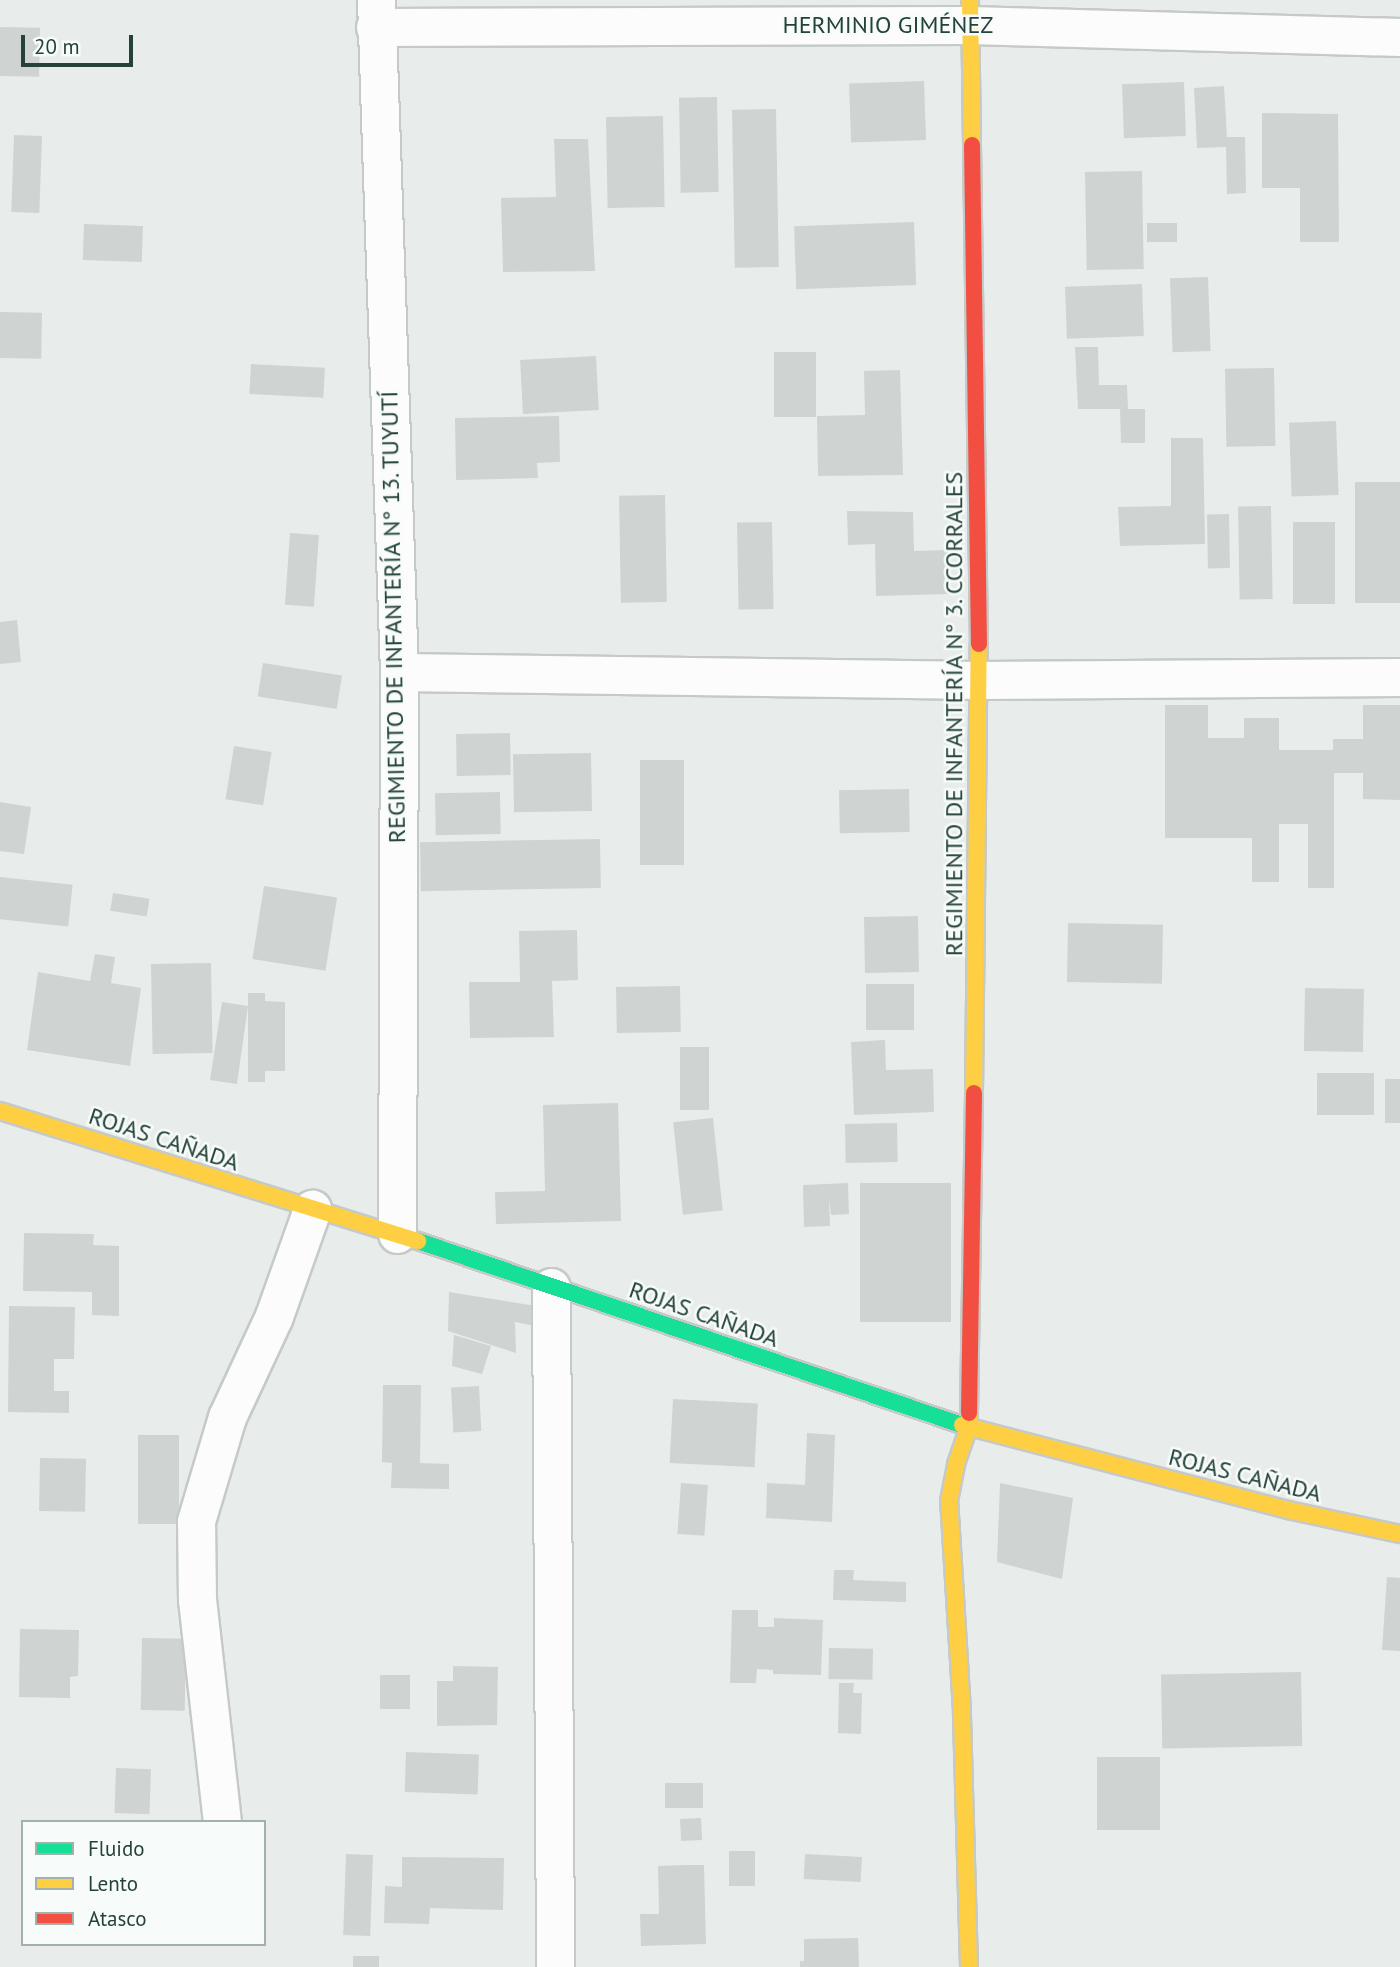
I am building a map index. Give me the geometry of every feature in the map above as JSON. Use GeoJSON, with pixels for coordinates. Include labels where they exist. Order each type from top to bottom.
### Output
{"type":"FeatureCollection","features":[{"type":"Feature","properties":{"kind":"street","name":"HERMINIO GIMÉNEZ"},"geometry":{"type":"LineString","coordinates":[[375,13],[970,12],[1400,37]]}},
{"type":"Feature","properties":{"kind":"street","name":"REGIMIENTO DE INFANTERÍA N° 3. CCORRALES"},"geometry":{"type":"LineString","coordinates":[[969,1967],[962,1711],[949,1501],[956,1464],[969,1427],[980,680],[970,12]]}},
{"type":"Feature","properties":{"kind":"street","name":"REGIMIENTO DE INFANTERÍA N° 13. TUYUTÍ"},"geometry":{"type":"LineString","coordinates":[[375,13],[399,672],[397,1234]]}},
{"type":"Feature","properties":{"kind":"street"},"geometry":{"type":"LineString","coordinates":[[399,672],[980,680],[1400,677]]}},
{"type":"Feature","properties":{"kind":"street","name":"ROJAS CAÑADA"},"geometry":{"type":"LineString","coordinates":[[0,1111],[397,1234],[969,1427],[1288,1510],[1400,1534]]}},
{"type":"Feature","properties":{"kind":"street"},"geometry":{"type":"LineString","coordinates":[[222,1820],[197,1600],[196,1521],[227,1418],[274,1316],[312,1209]]}},
{"type":"Feature","properties":{"kind":"street"},"geometry":{"type":"LineString","coordinates":[[551,1287],[555,1967]]}},
{"type":"Feature","properties":{"kind":"building"},"geometry":{"type":"Polygon","coordinates":[[[0,27],[40,28],[39,77],[0,76],[0,27]]]}},
{"type":"Feature","properties":{"kind":"building"},"geometry":{"type":"Polygon","coordinates":[[[924,81],[926,140],[851,143],[849,84],[924,81]]]}},
{"type":"Feature","properties":{"kind":"building"},"geometry":{"type":"Polygon","coordinates":[[[1184,82],[1186,136],[1124,138],[1122,84],[1184,82]]]}},
{"type":"Feature","properties":{"kind":"building"},"geometry":{"type":"Polygon","coordinates":[[[1224,86],[1227,137],[1245,137],[1246,193],[1227,194],[1226,147],[1197,148],[1194,88],[1224,86]]]}},
{"type":"Feature","properties":{"kind":"building"},"geometry":{"type":"Polygon","coordinates":[[[717,97],[719,192],[681,193],[679,98],[717,97]]]}},
{"type":"Feature","properties":{"kind":"building"},"geometry":{"type":"Polygon","coordinates":[[[776,109],[779,267],[735,268],[732,110],[776,109]]]}},
{"type":"Feature","properties":{"kind":"building"},"geometry":{"type":"Polygon","coordinates":[[[1262,113],[1338,114],[1339,242],[1300,242],[1300,188],[1262,188],[1262,113]]]}},
{"type":"Feature","properties":{"kind":"building"},"geometry":{"type":"Polygon","coordinates":[[[663,116],[665,207],[608,208],[606,117],[663,116]]]}},
{"type":"Feature","properties":{"kind":"building"},"geometry":{"type":"Polygon","coordinates":[[[14,135],[42,136],[39,213],[11,212],[14,135]]]}},
{"type":"Feature","properties":{"kind":"building"},"geometry":{"type":"Polygon","coordinates":[[[554,139],[588,139],[595,271],[503,272],[501,198],[556,197],[554,139]]]}},
{"type":"Feature","properties":{"kind":"building"},"geometry":{"type":"Polygon","coordinates":[[[1142,171],[1144,269],[1087,270],[1085,172],[1142,171]]]}},
{"type":"Feature","properties":{"kind":"building"},"geometry":{"type":"Polygon","coordinates":[[[914,222],[916,285],[796,289],[794,226],[914,222]]]}},
{"type":"Feature","properties":{"kind":"building"},"geometry":{"type":"Polygon","coordinates":[[[1147,223],[1177,223],[1177,242],[1147,242],[1147,223]]]}},
{"type":"Feature","properties":{"kind":"building"},"geometry":{"type":"Polygon","coordinates":[[[84,224],[143,226],[142,262],[83,260],[84,224]]]}},
{"type":"Feature","properties":{"kind":"building"},"geometry":{"type":"Polygon","coordinates":[[[1208,277],[1211,351],[1173,352],[1170,278],[1208,277]]]}},
{"type":"Feature","properties":{"kind":"building"},"geometry":{"type":"Polygon","coordinates":[[[1142,284],[1144,336],[1067,339],[1065,287],[1142,284]]]}},
{"type":"Feature","properties":{"kind":"building"},"geometry":{"type":"Polygon","coordinates":[[[0,312],[42,313],[41,359],[0,358],[0,312]]]}},
{"type":"Feature","properties":{"kind":"building"},"geometry":{"type":"Polygon","coordinates":[[[1075,347],[1098,347],[1099,385],[1127,385],[1128,409],[1145,409],[1145,443],[1121,443],[1120,409],[1078,409],[1075,347]]]}},
{"type":"Feature","properties":{"kind":"building"},"geometry":{"type":"Polygon","coordinates":[[[774,352],[816,352],[816,417],[774,417],[774,352]]]}},
{"type":"Feature","properties":{"kind":"building"},"geometry":{"type":"Polygon","coordinates":[[[596,356],[599,410],[523,414],[520,360],[596,356]]]}},
{"type":"Feature","properties":{"kind":"building"},"geometry":{"type":"Polygon","coordinates":[[[251,364],[325,368],[323,398],[249,394],[251,364]]]}},
{"type":"Feature","properties":{"kind":"building"},"geometry":{"type":"Polygon","coordinates":[[[1274,368],[1275,446],[1226,447],[1225,369],[1274,368]]]}},
{"type":"Feature","properties":{"kind":"building"},"geometry":{"type":"Polygon","coordinates":[[[900,370],[903,475],[818,476],[817,416],[865,415],[864,371],[900,370]]]}},
{"type":"Feature","properties":{"kind":"building"},"geometry":{"type":"Polygon","coordinates":[[[559,416],[560,462],[537,463],[538,478],[456,480],[455,418],[559,416]]]}},
{"type":"Feature","properties":{"kind":"building"},"geometry":{"type":"Polygon","coordinates":[[[1336,421],[1339,495],[1292,497],[1289,423],[1336,421]]]}},
{"type":"Feature","properties":{"kind":"building"},"geometry":{"type":"Polygon","coordinates":[[[1171,438],[1203,438],[1205,544],[1120,546],[1118,507],[1171,506],[1171,438]]]}},
{"type":"Feature","properties":{"kind":"building"},"geometry":{"type":"Polygon","coordinates":[[[1355,482],[1400,482],[1400,603],[1355,603],[1355,482]]]}},
{"type":"Feature","properties":{"kind":"building"},"geometry":{"type":"Polygon","coordinates":[[[665,495],[667,602],[621,603],[619,496],[665,495]]]}},
{"type":"Feature","properties":{"kind":"building"},"geometry":{"type":"Polygon","coordinates":[[[1271,506],[1273,599],[1240,600],[1238,507],[1271,506]]]}},
{"type":"Feature","properties":{"kind":"building"},"geometry":{"type":"Polygon","coordinates":[[[847,511],[913,512],[914,551],[948,550],[949,594],[876,596],[875,544],[848,545],[847,511]]]}},
{"type":"Feature","properties":{"kind":"building"},"geometry":{"type":"Polygon","coordinates":[[[1207,514],[1229,514],[1230,568],[1208,568],[1207,514]]]}},
{"type":"Feature","properties":{"kind":"building"},"geometry":{"type":"Polygon","coordinates":[[[772,522],[774,609],[739,610],[737,523],[772,522]]]}},
{"type":"Feature","properties":{"kind":"building"},"geometry":{"type":"Polygon","coordinates":[[[1293,522],[1335,522],[1335,604],[1293,604],[1293,522]]]}},
{"type":"Feature","properties":{"kind":"building"},"geometry":{"type":"Polygon","coordinates":[[[290,533],[319,535],[314,607],[285,605],[290,533]]]}},
{"type":"Feature","properties":{"kind":"building"},"geometry":{"type":"Polygon","coordinates":[[[17,620],[21,662],[0,664],[0,622],[17,620]]]}},
{"type":"Feature","properties":{"kind":"building"},"geometry":{"type":"Polygon","coordinates":[[[263,663],[342,676],[337,709],[258,697],[263,663]]]}},
{"type":"Feature","properties":{"kind":"building"},"geometry":{"type":"Polygon","coordinates":[[[1165,705],[1208,705],[1208,738],[1244,738],[1244,718],[1279,718],[1279,750],[1333,750],[1333,739],[1363,739],[1363,705],[1400,705],[1400,800],[1363,799],[1363,773],[1334,773],[1334,888],[1308,888],[1308,824],[1279,824],[1279,882],[1252,882],[1252,838],[1165,838],[1165,705]]]}},
{"type":"Feature","properties":{"kind":"building"},"geometry":{"type":"Polygon","coordinates":[[[510,733],[511,775],[457,776],[456,734],[510,733]]]}},
{"type":"Feature","properties":{"kind":"building"},"geometry":{"type":"Polygon","coordinates":[[[234,746],[272,752],[263,805],[226,799],[234,746]]]}},
{"type":"Feature","properties":{"kind":"building"},"geometry":{"type":"Polygon","coordinates":[[[591,753],[592,811],[514,812],[513,754],[591,753]]]}},
{"type":"Feature","properties":{"kind":"building"},"geometry":{"type":"Polygon","coordinates":[[[640,760],[684,760],[684,865],[640,865],[640,760]]]}},
{"type":"Feature","properties":{"kind":"building"},"geometry":{"type":"Polygon","coordinates":[[[909,789],[910,832],[840,833],[839,790],[909,789]]]}},
{"type":"Feature","properties":{"kind":"building"},"geometry":{"type":"Polygon","coordinates":[[[500,792],[501,834],[436,835],[435,793],[500,792]]]}},
{"type":"Feature","properties":{"kind":"building"},"geometry":{"type":"Polygon","coordinates":[[[0,802],[31,807],[24,854],[0,851],[0,802]]]}},
{"type":"Feature","properties":{"kind":"building"},"geometry":{"type":"Polygon","coordinates":[[[600,839],[601,888],[421,891],[420,842],[600,839]]]}},
{"type":"Feature","properties":{"kind":"building"},"geometry":{"type":"Polygon","coordinates":[[[0,877],[73,885],[68,926],[0,919],[0,877]]]}},
{"type":"Feature","properties":{"kind":"building"},"geometry":{"type":"Polygon","coordinates":[[[264,886],[337,898],[326,971],[252,959],[264,886]]]}},
{"type":"Feature","properties":{"kind":"building"},"geometry":{"type":"Polygon","coordinates":[[[113,893],[150,899],[147,917],[110,911],[113,893]]]}},
{"type":"Feature","properties":{"kind":"building"},"geometry":{"type":"Polygon","coordinates":[[[918,916],[919,972],[865,973],[864,917],[918,916]]]}},
{"type":"Feature","properties":{"kind":"building"},"geometry":{"type":"Polygon","coordinates":[[[1068,923],[1163,925],[1162,984],[1067,982],[1068,923]]]}},
{"type":"Feature","properties":{"kind":"building"},"geometry":{"type":"Polygon","coordinates":[[[577,930],[578,980],[552,981],[554,1037],[470,1038],[469,982],[520,982],[519,931],[577,930]]]}},
{"type":"Feature","properties":{"kind":"building"},"geometry":{"type":"Polygon","coordinates":[[[95,954],[115,957],[111,983],[141,988],[130,1066],[27,1050],[38,972],[90,981],[95,954]]]}},
{"type":"Feature","properties":{"kind":"building"},"geometry":{"type":"Polygon","coordinates":[[[211,963],[213,1053],[153,1054],[151,964],[211,963]]]}},
{"type":"Feature","properties":{"kind":"building"},"geometry":{"type":"Polygon","coordinates":[[[866,984],[914,984],[914,1030],[866,1030],[866,984]]]}},
{"type":"Feature","properties":{"kind":"building"},"geometry":{"type":"Polygon","coordinates":[[[680,986],[681,1032],[617,1033],[616,987],[680,986]]]}},
{"type":"Feature","properties":{"kind":"building"},"geometry":{"type":"Polygon","coordinates":[[[1305,988],[1364,989],[1363,1052],[1304,1051],[1305,988]]]}},
{"type":"Feature","properties":{"kind":"building"},"geometry":{"type":"Polygon","coordinates":[[[248,993],[265,993],[265,1001],[285,1002],[285,1071],[265,1071],[265,1082],[248,1082],[248,993]]]}},
{"type":"Feature","properties":{"kind":"building"},"geometry":{"type":"Polygon","coordinates":[[[222,1002],[248,1006],[237,1084],[210,1080],[222,1002]]]}},
{"type":"Feature","properties":{"kind":"building"},"geometry":{"type":"Polygon","coordinates":[[[885,1040],[886,1070],[933,1069],[934,1112],[854,1115],[851,1042],[885,1040]]]}},
{"type":"Feature","properties":{"kind":"building"},"geometry":{"type":"Polygon","coordinates":[[[680,1047],[709,1047],[709,1110],[680,1110],[680,1047]]]}},
{"type":"Feature","properties":{"kind":"building"},"geometry":{"type":"Polygon","coordinates":[[[1317,1073],[1374,1073],[1374,1115],[1317,1115],[1317,1073]]]}},
{"type":"Feature","properties":{"kind":"building"},"geometry":{"type":"Polygon","coordinates":[[[1385,1079],[1400,1079],[1400,1123],[1385,1123],[1385,1079]]]}},
{"type":"Feature","properties":{"kind":"building"},"geometry":{"type":"Polygon","coordinates":[[[618,1103],[621,1221],[496,1224],[495,1192],[545,1191],[543,1105],[618,1103]]]}},
{"type":"Feature","properties":{"kind":"building"},"geometry":{"type":"Polygon","coordinates":[[[713,1118],[723,1210],[683,1215],[673,1122],[713,1118]]]}},
{"type":"Feature","properties":{"kind":"building"},"geometry":{"type":"Polygon","coordinates":[[[897,1123],[898,1162],[846,1163],[845,1124],[897,1123]]]}},
{"type":"Feature","properties":{"kind":"building"},"geometry":{"type":"Polygon","coordinates":[[[848,1183],[849,1214],[831,1215],[829,1199],[830,1226],[804,1227],[803,1185],[848,1183]]]}},
{"type":"Feature","properties":{"kind":"building"},"geometry":{"type":"Polygon","coordinates":[[[860,1183],[951,1183],[951,1322],[860,1322],[860,1183]]]}},
{"type":"Feature","properties":{"kind":"building"},"geometry":{"type":"Polygon","coordinates":[[[24,1233],[94,1234],[93,1245],[119,1246],[119,1316],[92,1315],[92,1292],[23,1291],[24,1233]]]}},
{"type":"Feature","properties":{"kind":"building"},"geometry":{"type":"Polygon","coordinates":[[[449,1292],[536,1306],[535,1326],[515,1322],[516,1353],[448,1331],[449,1292]]]}},
{"type":"Feature","properties":{"kind":"building"},"geometry":{"type":"Polygon","coordinates":[[[9,1306],[75,1307],[74,1359],[54,1359],[54,1391],[69,1391],[69,1413],[8,1412],[9,1306]]]}},
{"type":"Feature","properties":{"kind":"building"},"geometry":{"type":"Polygon","coordinates":[[[454,1335],[491,1346],[482,1374],[452,1366],[454,1335]]]}},
{"type":"Feature","properties":{"kind":"building"},"geometry":{"type":"Polygon","coordinates":[[[383,1385],[421,1385],[420,1463],[449,1464],[449,1489],[391,1488],[392,1463],[382,1462],[383,1385]]]}},
{"type":"Feature","properties":{"kind":"building"},"geometry":{"type":"Polygon","coordinates":[[[479,1386],[481,1431],[453,1432],[451,1387],[479,1386]]]}},
{"type":"Feature","properties":{"kind":"building"},"geometry":{"type":"Polygon","coordinates":[[[673,1399],[758,1403],[755,1467],[670,1463],[673,1399]]]}},
{"type":"Feature","properties":{"kind":"building"},"geometry":{"type":"Polygon","coordinates":[[[807,1433],[835,1435],[832,1522],[766,1518],[767,1483],[805,1485],[807,1433]]]}},
{"type":"Feature","properties":{"kind":"building"},"geometry":{"type":"Polygon","coordinates":[[[138,1435],[179,1435],[179,1524],[138,1524],[138,1435]]]}},
{"type":"Feature","properties":{"kind":"building"},"geometry":{"type":"Polygon","coordinates":[[[40,1458],[86,1459],[85,1512],[39,1511],[40,1458]]]}},
{"type":"Feature","properties":{"kind":"building"},"geometry":{"type":"Polygon","coordinates":[[[681,1483],[708,1485],[704,1536],[677,1534],[681,1483]]]}},
{"type":"Feature","properties":{"kind":"building"},"geometry":{"type":"Polygon","coordinates":[[[1000,1483],[1073,1498],[1062,1579],[997,1562],[1000,1483]]]}},
{"type":"Feature","properties":{"kind":"building"},"geometry":{"type":"Polygon","coordinates":[[[834,1570],[854,1570],[853,1580],[906,1582],[906,1602],[833,1600],[834,1570]]]}},
{"type":"Feature","properties":{"kind":"building"},"geometry":{"type":"Polygon","coordinates":[[[1387,1577],[1400,1578],[1400,1651],[1382,1650],[1387,1577]]]}},
{"type":"Feature","properties":{"kind":"building"},"geometry":{"type":"Polygon","coordinates":[[[732,1610],[758,1610],[758,1627],[774,1627],[774,1618],[823,1620],[821,1675],[773,1674],[773,1670],[757,1669],[756,1683],[730,1683],[732,1610]]]}},
{"type":"Feature","properties":{"kind":"building"},"geometry":{"type":"Polygon","coordinates":[[[20,1629],[79,1630],[78,1676],[70,1677],[70,1698],[19,1697],[20,1629]]]}},
{"type":"Feature","properties":{"kind":"building"},"geometry":{"type":"Polygon","coordinates":[[[142,1638],[186,1639],[185,1711],[141,1710],[142,1638]]]}},
{"type":"Feature","properties":{"kind":"building"},"geometry":{"type":"Polygon","coordinates":[[[829,1648],[873,1649],[872,1680],[828,1679],[829,1648]]]}},
{"type":"Feature","properties":{"kind":"building"},"geometry":{"type":"Polygon","coordinates":[[[453,1666],[498,1667],[497,1725],[437,1726],[437,1681],[453,1681],[453,1666]]]}},
{"type":"Feature","properties":{"kind":"building"},"geometry":{"type":"Polygon","coordinates":[[[1301,1672],[1302,1746],[1162,1748],[1161,1674],[1301,1672]]]}},
{"type":"Feature","properties":{"kind":"building"},"geometry":{"type":"Polygon","coordinates":[[[380,1675],[410,1675],[410,1709],[380,1709],[380,1675]]]}},
{"type":"Feature","properties":{"kind":"building"},"geometry":{"type":"Polygon","coordinates":[[[839,1683],[854,1683],[853,1693],[862,1693],[861,1734],[838,1733],[839,1683]]]}},
{"type":"Feature","properties":{"kind":"building"},"geometry":{"type":"Polygon","coordinates":[[[406,1752],[479,1755],[478,1795],[405,1792],[406,1752]]]}},
{"type":"Feature","properties":{"kind":"building"},"geometry":{"type":"Polygon","coordinates":[[[1097,1757],[1160,1757],[1160,1830],[1097,1830],[1097,1757]]]}},
{"type":"Feature","properties":{"kind":"building"},"geometry":{"type":"Polygon","coordinates":[[[116,1768],[151,1769],[149,1814],[114,1813],[116,1768]]]}},
{"type":"Feature","properties":{"kind":"building"},"geometry":{"type":"Polygon","coordinates":[[[665,1783],[703,1783],[703,1808],[665,1808],[665,1783]]]}},
{"type":"Feature","properties":{"kind":"building"},"geometry":{"type":"Polygon","coordinates":[[[701,1818],[702,1840],[681,1841],[680,1819],[701,1818]]]}},
{"type":"Feature","properties":{"kind":"building"},"geometry":{"type":"Polygon","coordinates":[[[729,1851],[755,1851],[755,1886],[729,1886],[729,1851]]]}},
{"type":"Feature","properties":{"kind":"building"},"geometry":{"type":"Polygon","coordinates":[[[346,1854],[373,1855],[370,1936],[343,1935],[346,1854]]]}},
{"type":"Feature","properties":{"kind":"building"},"geometry":{"type":"Polygon","coordinates":[[[805,1854],[862,1857],[861,1882],[804,1879],[805,1854]]]}},
{"type":"Feature","properties":{"kind":"building"},"geometry":{"type":"Polygon","coordinates":[[[402,1857],[504,1858],[503,1910],[430,1908],[429,1924],[384,1923],[385,1886],[402,1887],[402,1857]]]}},
{"type":"Feature","properties":{"kind":"building"},"geometry":{"type":"Polygon","coordinates":[[[704,1865],[706,1944],[641,1946],[640,1914],[659,1914],[658,1866],[704,1865]]]}},
{"type":"Feature","properties":{"kind":"building"},"geometry":{"type":"Polygon","coordinates":[[[858,1938],[859,1967],[800,1967],[800,1961],[804,1961],[804,1939],[858,1938]]]}},
{"type":"Feature","properties":{"kind":"building"},"geometry":{"type":"Polygon","coordinates":[[[353,1956],[379,1956],[379,1967],[353,1967],[353,1956]]]}},
{"type":"Feature","properties":{"kind":"traffic: fast"},"geometry":{"type":"LineString","coordinates":[[418,1241],[962,1425]]}},
{"type":"Feature","properties":{"kind":"traffic: slow"},"geometry":{"type":"LineString","coordinates":[[970,0],[972,145]]}},
{"type":"Feature","properties":{"kind":"traffic: slow"},"geometry":{"type":"LineString","coordinates":[[974,1093],[979,644]]}},
{"type":"Feature","properties":{"kind":"traffic: slow"},"geometry":{"type":"LineString","coordinates":[[0,1111],[418,1241]]}},
{"type":"Feature","properties":{"kind":"traffic: slow"},"geometry":{"type":"LineString","coordinates":[[969,1413],[969,1427],[956,1464],[949,1501],[962,1711],[969,1967]]}},
{"type":"Feature","properties":{"kind":"traffic: slow"},"geometry":{"type":"LineString","coordinates":[[962,1425],[1288,1510],[1400,1534]]}},
{"type":"Feature","properties":{"kind":"traffic: jam"},"geometry":{"type":"LineString","coordinates":[[972,145],[979,644]]}},
{"type":"Feature","properties":{"kind":"traffic: jam"},"geometry":{"type":"LineString","coordinates":[[969,1413],[974,1093]]}}]}
